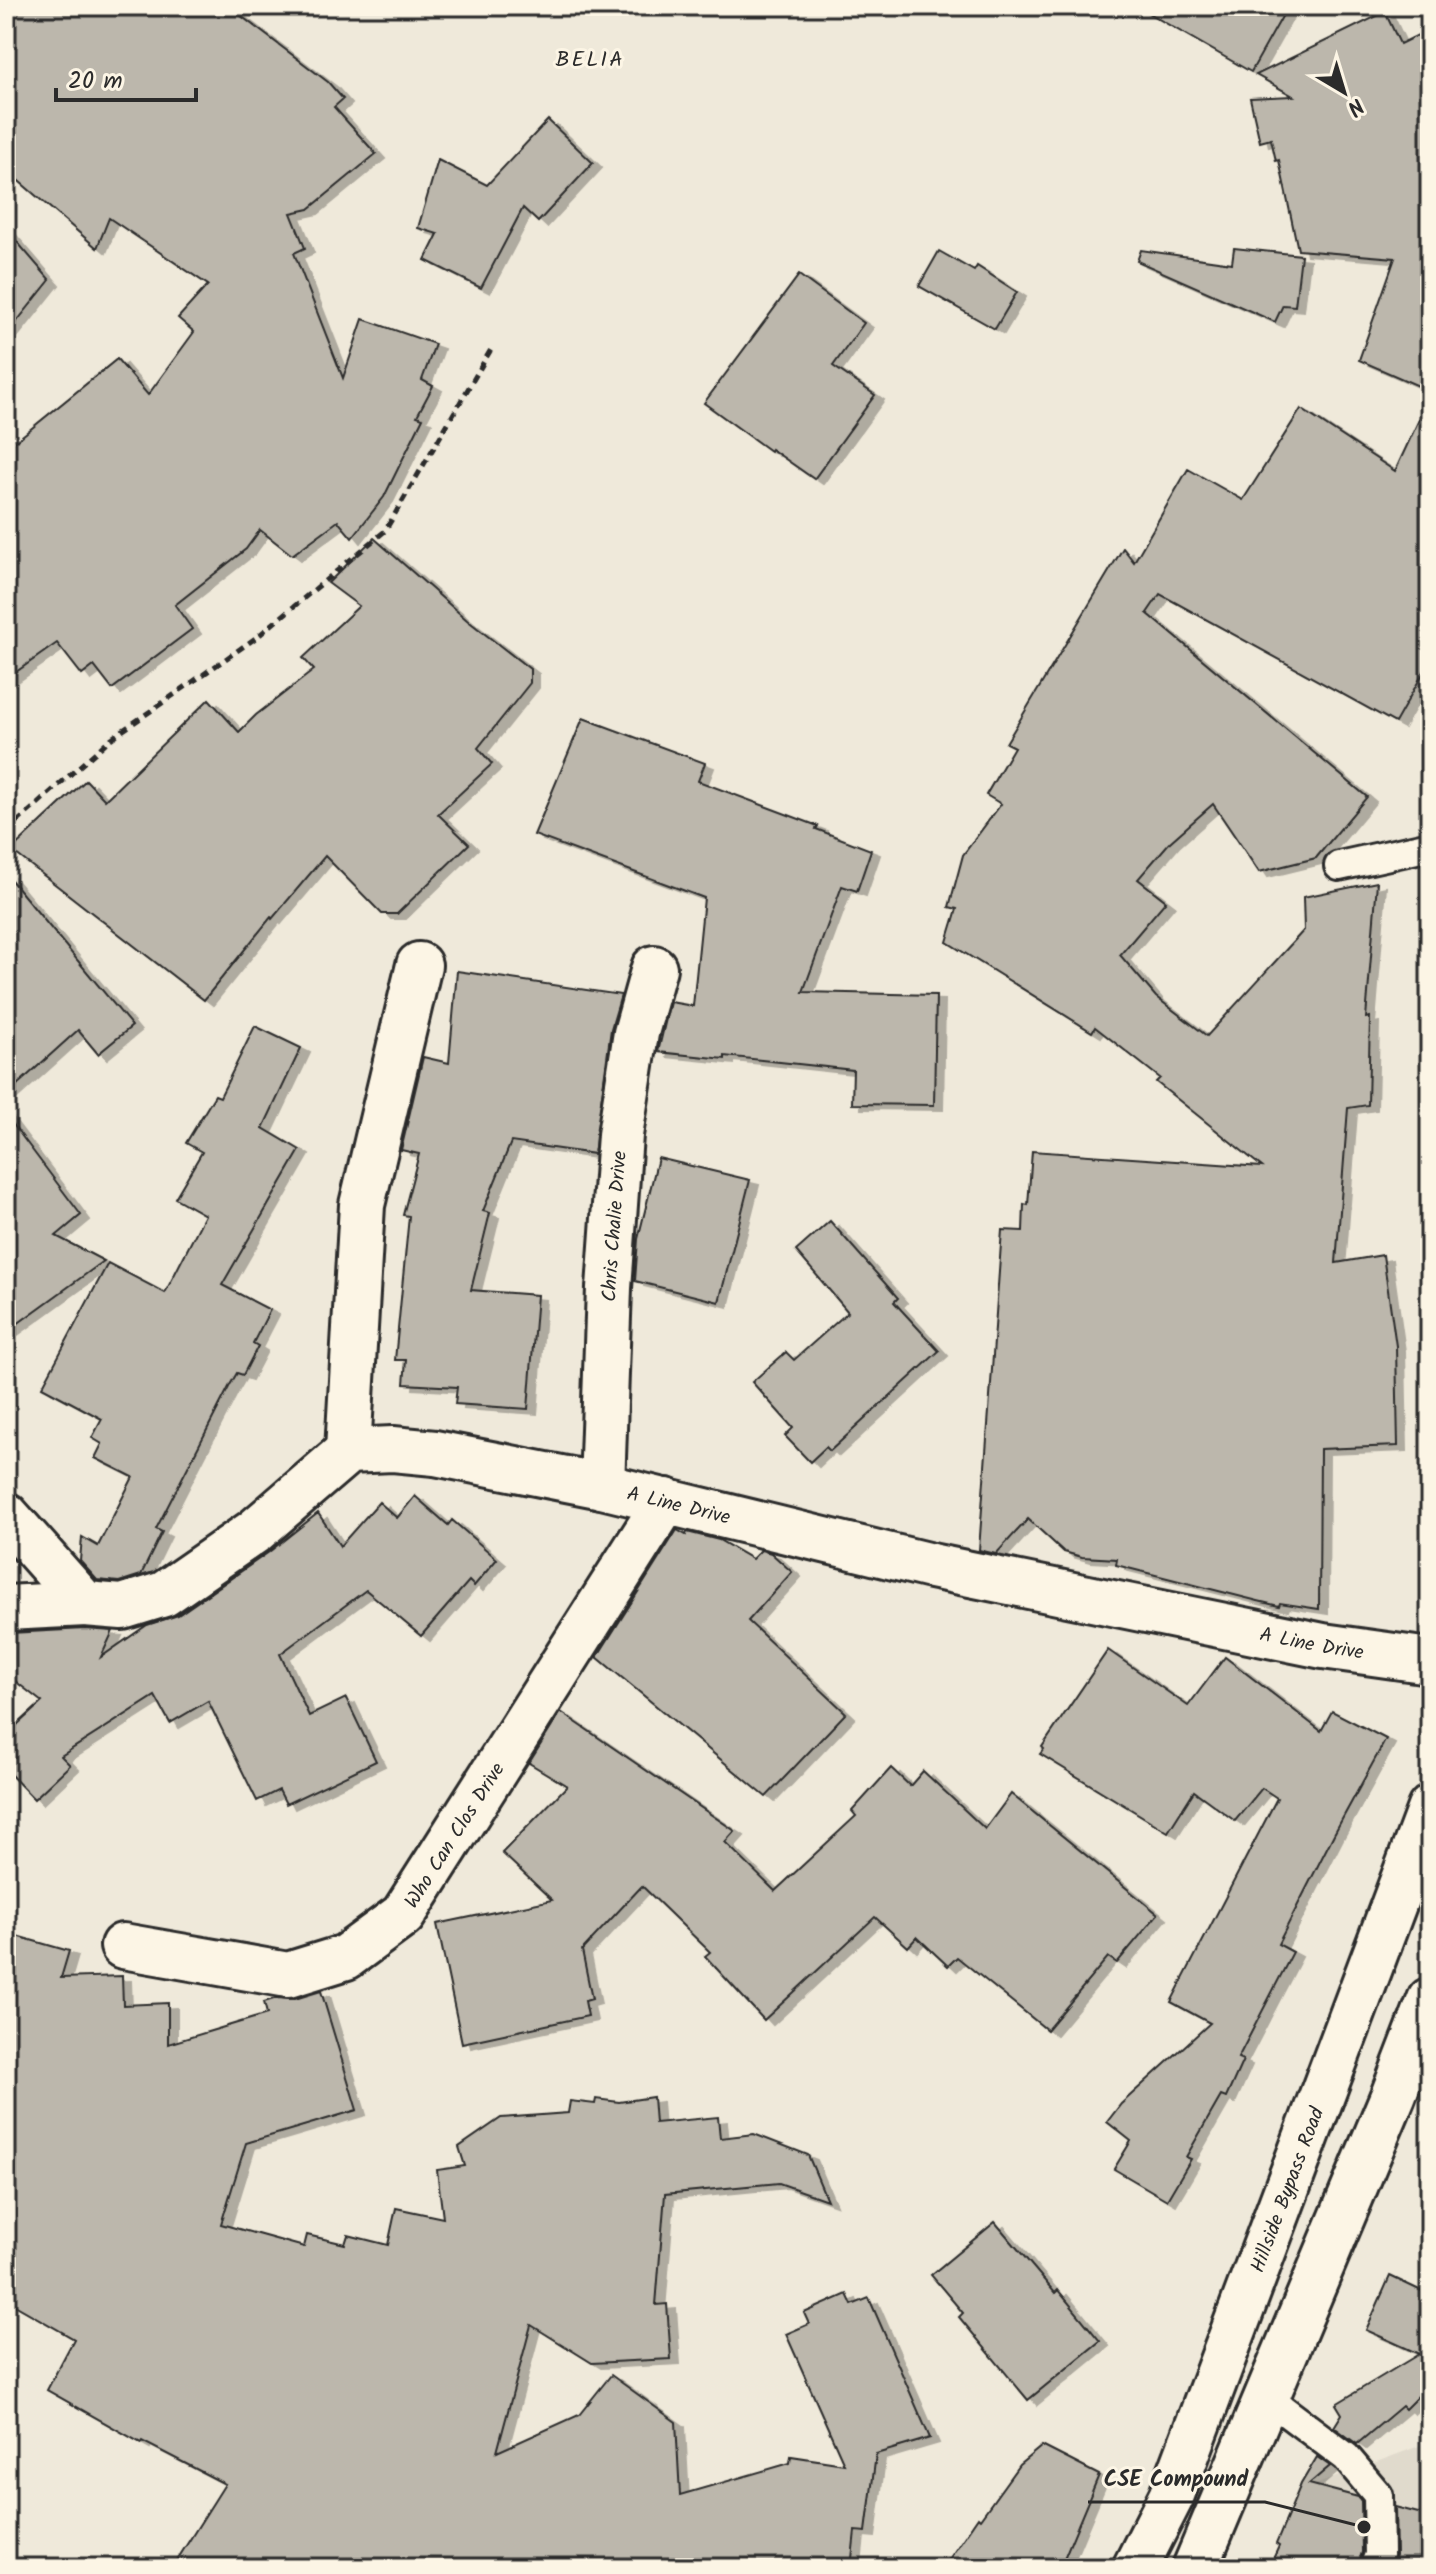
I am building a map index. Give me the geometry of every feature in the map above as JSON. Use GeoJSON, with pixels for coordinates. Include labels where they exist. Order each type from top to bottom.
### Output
{"type":"FeatureCollection","features":[{"type":"Feature","properties":{"kind":"street"},"geometry":{"type":"LineString","coordinates":[[6,1608],[85,1604],[122,1607],[164,1594],[255,1531],[348,1451],[362,1205],[419,965]]}},
{"type":"Feature","properties":{"kind":"street","name":"Chris Chalie Drive"},"geometry":{"type":"LineString","coordinates":[[602,1486],[609,1288],[620,1135],[636,1033],[654,968]]}},
{"type":"Feature","properties":{"kind":"street","name":"A Line Drive"},"geometry":{"type":"LineString","coordinates":[[348,1451],[393,1449],[435,1453],[602,1486],[931,1566],[1323,1646],[1430,1661]]}},
{"type":"Feature","properties":{"kind":"street","name":"Who Can Clos Drive"},"geometry":{"type":"LineString","coordinates":[[123,1946],[288,1975],[346,1957],[403,1915],[666,1501]]}},
{"type":"Feature","properties":{"kind":"street"},"geometry":{"type":"LineString","coordinates":[[6,1515],[85,1604]]}},
{"type":"Feature","properties":{"kind":"street","name":"Hillside Bypass Road"},"geometry":{"type":"LineString","coordinates":[[1135,2568],[1171,2497],[1430,1808]]}},
{"type":"Feature","properties":{"kind":"street"},"geometry":{"type":"LineString","coordinates":[[1195,2568],[1393,2096],[1430,2000]]}},
{"type":"Feature","properties":{"kind":"lane"},"geometry":{"type":"LineString","coordinates":[[1339,866],[1430,846]]}},
{"type":"Feature","properties":{"kind":"lane"},"geometry":{"type":"LineString","coordinates":[[1266,2397],[1346,2457],[1378,2495],[1379,2555],[1374,2568]]}},
{"type":"Feature","properties":{"kind":"path"},"geometry":{"type":"LineString","coordinates":[[6,832],[109,740],[257,637],[385,531],[493,346]]}},
{"type":"Feature","properties":{"kind":"shaded area"},"geometry":{"type":"Polygon","coordinates":[[[1430,2442],[1430,2568],[1285,2568],[1312,2486],[1430,2442]]]}},
{"type":"Feature","properties":{"kind":"building"},"geometry":{"type":"Polygon","coordinates":[[[6,6],[228,6],[328,82],[343,99],[334,107],[376,154],[309,209],[291,213],[305,248],[294,253],[343,378],[363,319],[435,344],[422,380],[433,386],[417,416],[423,418],[384,497],[352,538],[338,521],[292,555],[260,530],[246,549],[175,605],[192,629],[112,689],[94,666],[82,675],[57,643],[6,679],[6,449],[117,359],[148,395],[194,332],[178,318],[208,285],[109,218],[97,248],[6,170],[6,6]]]}},
{"type":"Feature","properties":{"kind":"building"},"geometry":{"type":"Polygon","coordinates":[[[1136,6],[1288,6],[1251,72],[1136,6]]]}},
{"type":"Feature","properties":{"kind":"building"},"geometry":{"type":"Polygon","coordinates":[[[1385,12],[1400,44],[1430,29],[1430,391],[1359,360],[1395,258],[1298,250],[1279,160],[1276,161],[1271,139],[1260,142],[1250,98],[1293,96],[1256,75],[1385,12]]]}},
{"type":"Feature","properties":{"kind":"building"},"geometry":{"type":"Polygon","coordinates":[[[548,120],[593,163],[538,222],[523,208],[481,288],[425,260],[438,234],[418,228],[438,160],[487,185],[548,120]]]}},
{"type":"Feature","properties":{"kind":"building"},"geometry":{"type":"Polygon","coordinates":[[[6,229],[50,280],[6,335],[6,229]]]}},
{"type":"Feature","properties":{"kind":"building"},"geometry":{"type":"Polygon","coordinates":[[[1234,248],[1301,255],[1295,306],[1283,305],[1275,322],[1137,261],[1141,250],[1232,263],[1234,248]]]}},
{"type":"Feature","properties":{"kind":"building"},"geometry":{"type":"Polygon","coordinates":[[[939,251],[974,271],[977,266],[1017,292],[995,329],[919,286],[939,251]]]}},
{"type":"Feature","properties":{"kind":"building"},"geometry":{"type":"Polygon","coordinates":[[[799,275],[864,323],[833,366],[875,395],[814,479],[704,403],[799,275]]]}},
{"type":"Feature","properties":{"kind":"building"},"geometry":{"type":"Polygon","coordinates":[[[1430,396],[1430,661],[1395,723],[1160,594],[1147,613],[1367,797],[1316,858],[1259,872],[1213,804],[1170,842],[1138,879],[1166,901],[1120,955],[1156,997],[1207,1036],[1304,930],[1303,897],[1377,882],[1366,1018],[1370,1017],[1368,1105],[1348,1108],[1336,1263],[1383,1255],[1396,1346],[1398,1446],[1320,1449],[1319,1609],[1280,1603],[1279,1606],[1116,1565],[1117,1559],[1082,1557],[1064,1552],[1028,1519],[996,1554],[979,1550],[1002,1230],[1023,1231],[1032,1151],[1262,1167],[1156,1082],[1160,1078],[1095,1027],[1092,1032],[947,942],[957,909],[949,907],[963,855],[1001,804],[986,795],[1014,747],[1006,743],[1123,548],[1134,562],[1188,469],[1243,500],[1301,409],[1395,471],[1430,396]]]}},
{"type":"Feature","properties":{"kind":"building"},"geometry":{"type":"Polygon","coordinates":[[[374,538],[467,620],[530,669],[530,683],[478,748],[492,764],[438,814],[469,844],[397,914],[382,914],[325,856],[204,1000],[11,850],[86,780],[105,800],[209,699],[239,732],[314,670],[303,658],[359,606],[328,583],[374,538]]]}},
{"type":"Feature","properties":{"kind":"building"},"geometry":{"type":"Polygon","coordinates":[[[583,718],[705,763],[698,781],[818,826],[816,829],[871,850],[857,891],[842,886],[803,992],[936,995],[934,1105],[852,1104],[853,1070],[658,1052],[670,1002],[693,1006],[704,898],[534,835],[583,718]]]}},
{"type":"Feature","properties":{"kind":"building"},"geometry":{"type":"Polygon","coordinates":[[[6,874],[132,1026],[98,1054],[78,1030],[6,1095],[6,874]]]}},
{"type":"Feature","properties":{"kind":"building"},"geometry":{"type":"Polygon","coordinates":[[[457,971],[621,995],[611,1029],[594,1154],[511,1142],[483,1211],[490,1213],[471,1290],[537,1295],[528,1409],[455,1404],[457,1387],[404,1384],[406,1360],[395,1360],[409,1216],[403,1215],[419,1154],[401,1150],[423,1057],[449,1063],[457,971]]]}},
{"type":"Feature","properties":{"kind":"building"},"geometry":{"type":"Polygon","coordinates":[[[255,1026],[301,1048],[263,1128],[300,1150],[222,1285],[270,1310],[253,1343],[258,1346],[243,1375],[237,1373],[230,1385],[156,1529],[162,1532],[141,1575],[119,1582],[97,1580],[80,1561],[82,1537],[98,1546],[133,1477],[95,1458],[102,1444],[92,1438],[102,1419],[42,1387],[108,1263],[165,1293],[205,1215],[175,1198],[202,1152],[186,1143],[215,1095],[220,1097],[255,1026]]]}},
{"type":"Feature","properties":{"kind":"building"},"geometry":{"type":"Polygon","coordinates":[[[6,1115],[81,1215],[56,1236],[104,1261],[6,1332],[6,1115]]]}},
{"type":"Feature","properties":{"kind":"building"},"geometry":{"type":"Polygon","coordinates":[[[658,1158],[750,1180],[719,1302],[635,1281],[638,1239],[658,1158]]]}},
{"type":"Feature","properties":{"kind":"building"},"geometry":{"type":"Polygon","coordinates":[[[830,1221],[898,1298],[894,1302],[939,1351],[830,1451],[826,1447],[810,1462],[785,1436],[793,1428],[752,1382],[786,1352],[794,1360],[848,1312],[796,1251],[830,1221]]]}},
{"type":"Feature","properties":{"kind":"building"},"geometry":{"type":"Polygon","coordinates":[[[415,1496],[448,1525],[452,1520],[497,1559],[474,1586],[469,1581],[421,1636],[366,1590],[280,1654],[309,1716],[346,1698],[376,1761],[286,1804],[279,1790],[257,1801],[208,1701],[170,1723],[155,1696],[61,1756],[70,1765],[34,1799],[6,1770],[6,1735],[42,1702],[6,1674],[10,1633],[85,1629],[113,1631],[101,1657],[147,1625],[178,1615],[269,1552],[318,1513],[340,1546],[379,1502],[397,1518],[415,1496]]]}},
{"type":"Feature","properties":{"kind":"building"},"geometry":{"type":"Polygon","coordinates":[[[677,1530],[686,1535],[687,1532],[719,1540],[752,1559],[761,1550],[771,1553],[792,1572],[748,1621],[846,1713],[766,1797],[597,1657],[677,1530]]]}},
{"type":"Feature","properties":{"kind":"building"},"geometry":{"type":"Polygon","coordinates":[[[1108,1650],[1188,1706],[1225,1657],[1321,1731],[1332,1711],[1386,1739],[1278,1944],[1293,1952],[1238,2058],[1243,2060],[1226,2098],[1221,2096],[1186,2157],[1191,2159],[1167,2200],[1114,2169],[1131,2141],[1107,2122],[1121,2104],[1210,2023],[1171,2002],[1277,1798],[1262,1788],[1235,1821],[1194,1791],[1168,1832],[1040,1754],[1108,1650]]]}},
{"type":"Feature","properties":{"kind":"building"},"geometry":{"type":"Polygon","coordinates":[[[561,1712],[735,1831],[725,1842],[775,1891],[856,1816],[852,1811],[891,1768],[910,1786],[923,1771],[985,1829],[1011,1794],[1158,1914],[1117,1963],[1108,1957],[1047,2030],[957,1957],[948,1966],[917,1937],[908,1947],[875,1917],[764,2020],[705,1956],[710,1952],[642,1886],[582,1950],[592,1999],[585,2001],[588,2016],[462,2043],[437,1924],[552,1900],[502,1853],[567,1786],[529,1763],[561,1712]]]}},
{"type":"Feature","properties":{"kind":"building"},"geometry":{"type":"Polygon","coordinates":[[[6,1933],[69,1951],[61,1978],[122,1976],[123,2005],[168,2003],[168,2044],[267,2014],[264,2002],[277,1998],[295,1999],[321,1991],[357,2110],[246,2143],[221,2224],[304,2247],[307,2235],[345,2244],[348,2235],[388,2245],[396,2208],[443,2218],[437,2170],[465,2166],[459,2147],[501,2118],[568,2113],[570,2101],[595,2104],[596,2099],[619,2102],[653,2097],[655,2123],[718,2117],[720,2138],[754,2134],[808,2155],[827,2200],[779,2183],[665,2194],[656,2305],[667,2304],[671,2359],[592,2363],[531,2325],[497,2452],[579,2415],[611,2375],[676,2422],[680,2495],[790,2463],[791,2456],[844,2464],[786,2334],[809,2324],[804,2313],[847,2294],[852,2305],[869,2298],[930,2438],[876,2454],[866,2532],[855,2531],[851,2568],[808,2568],[769,2563],[769,2568],[172,2568],[225,2484],[141,2443],[47,2390],[74,2339],[6,2300],[6,1933]]]}},
{"type":"Feature","properties":{"kind":"building"},"geometry":{"type":"Polygon","coordinates":[[[995,2222],[1100,2341],[1028,2400],[959,2317],[963,2313],[931,2275],[995,2222]]]}},
{"type":"Feature","properties":{"kind":"building"},"geometry":{"type":"Polygon","coordinates":[[[1390,2276],[1430,2295],[1430,2384],[1405,2409],[1402,2406],[1357,2444],[1334,2427],[1342,2414],[1336,2404],[1419,2354],[1366,2330],[1390,2276]]]}},
{"type":"Feature","properties":{"kind":"building"},"geometry":{"type":"Polygon","coordinates":[[[1042,2446],[1099,2475],[1060,2568],[943,2568],[1019,2465],[1042,2446]]]}},
{"type":"Feature","properties":{"kind":"building"},"geometry":{"type":"Polygon","coordinates":[[[1317,2457],[1330,2466],[1309,2484],[1358,2497],[1361,2501],[1362,2552],[1357,2568],[1269,2568],[1301,2484],[1317,2457]]]}},
{"type":"Feature","properties":{"kind":"building"},"geometry":{"type":"Polygon","coordinates":[[[1395,2507],[1430,2516],[1430,2568],[1392,2568],[1396,2555],[1395,2507]]]}},
{"type":"Feature","properties":{"kind":"place","name":"CSE Compound"},"geometry":{"type":"Point","coordinates":[1364,2527]}},
{"type":"Feature","properties":{"kind":"district","name":"BELIA"},"geometry":{"type":"Point","coordinates":[590,58]}}]}
